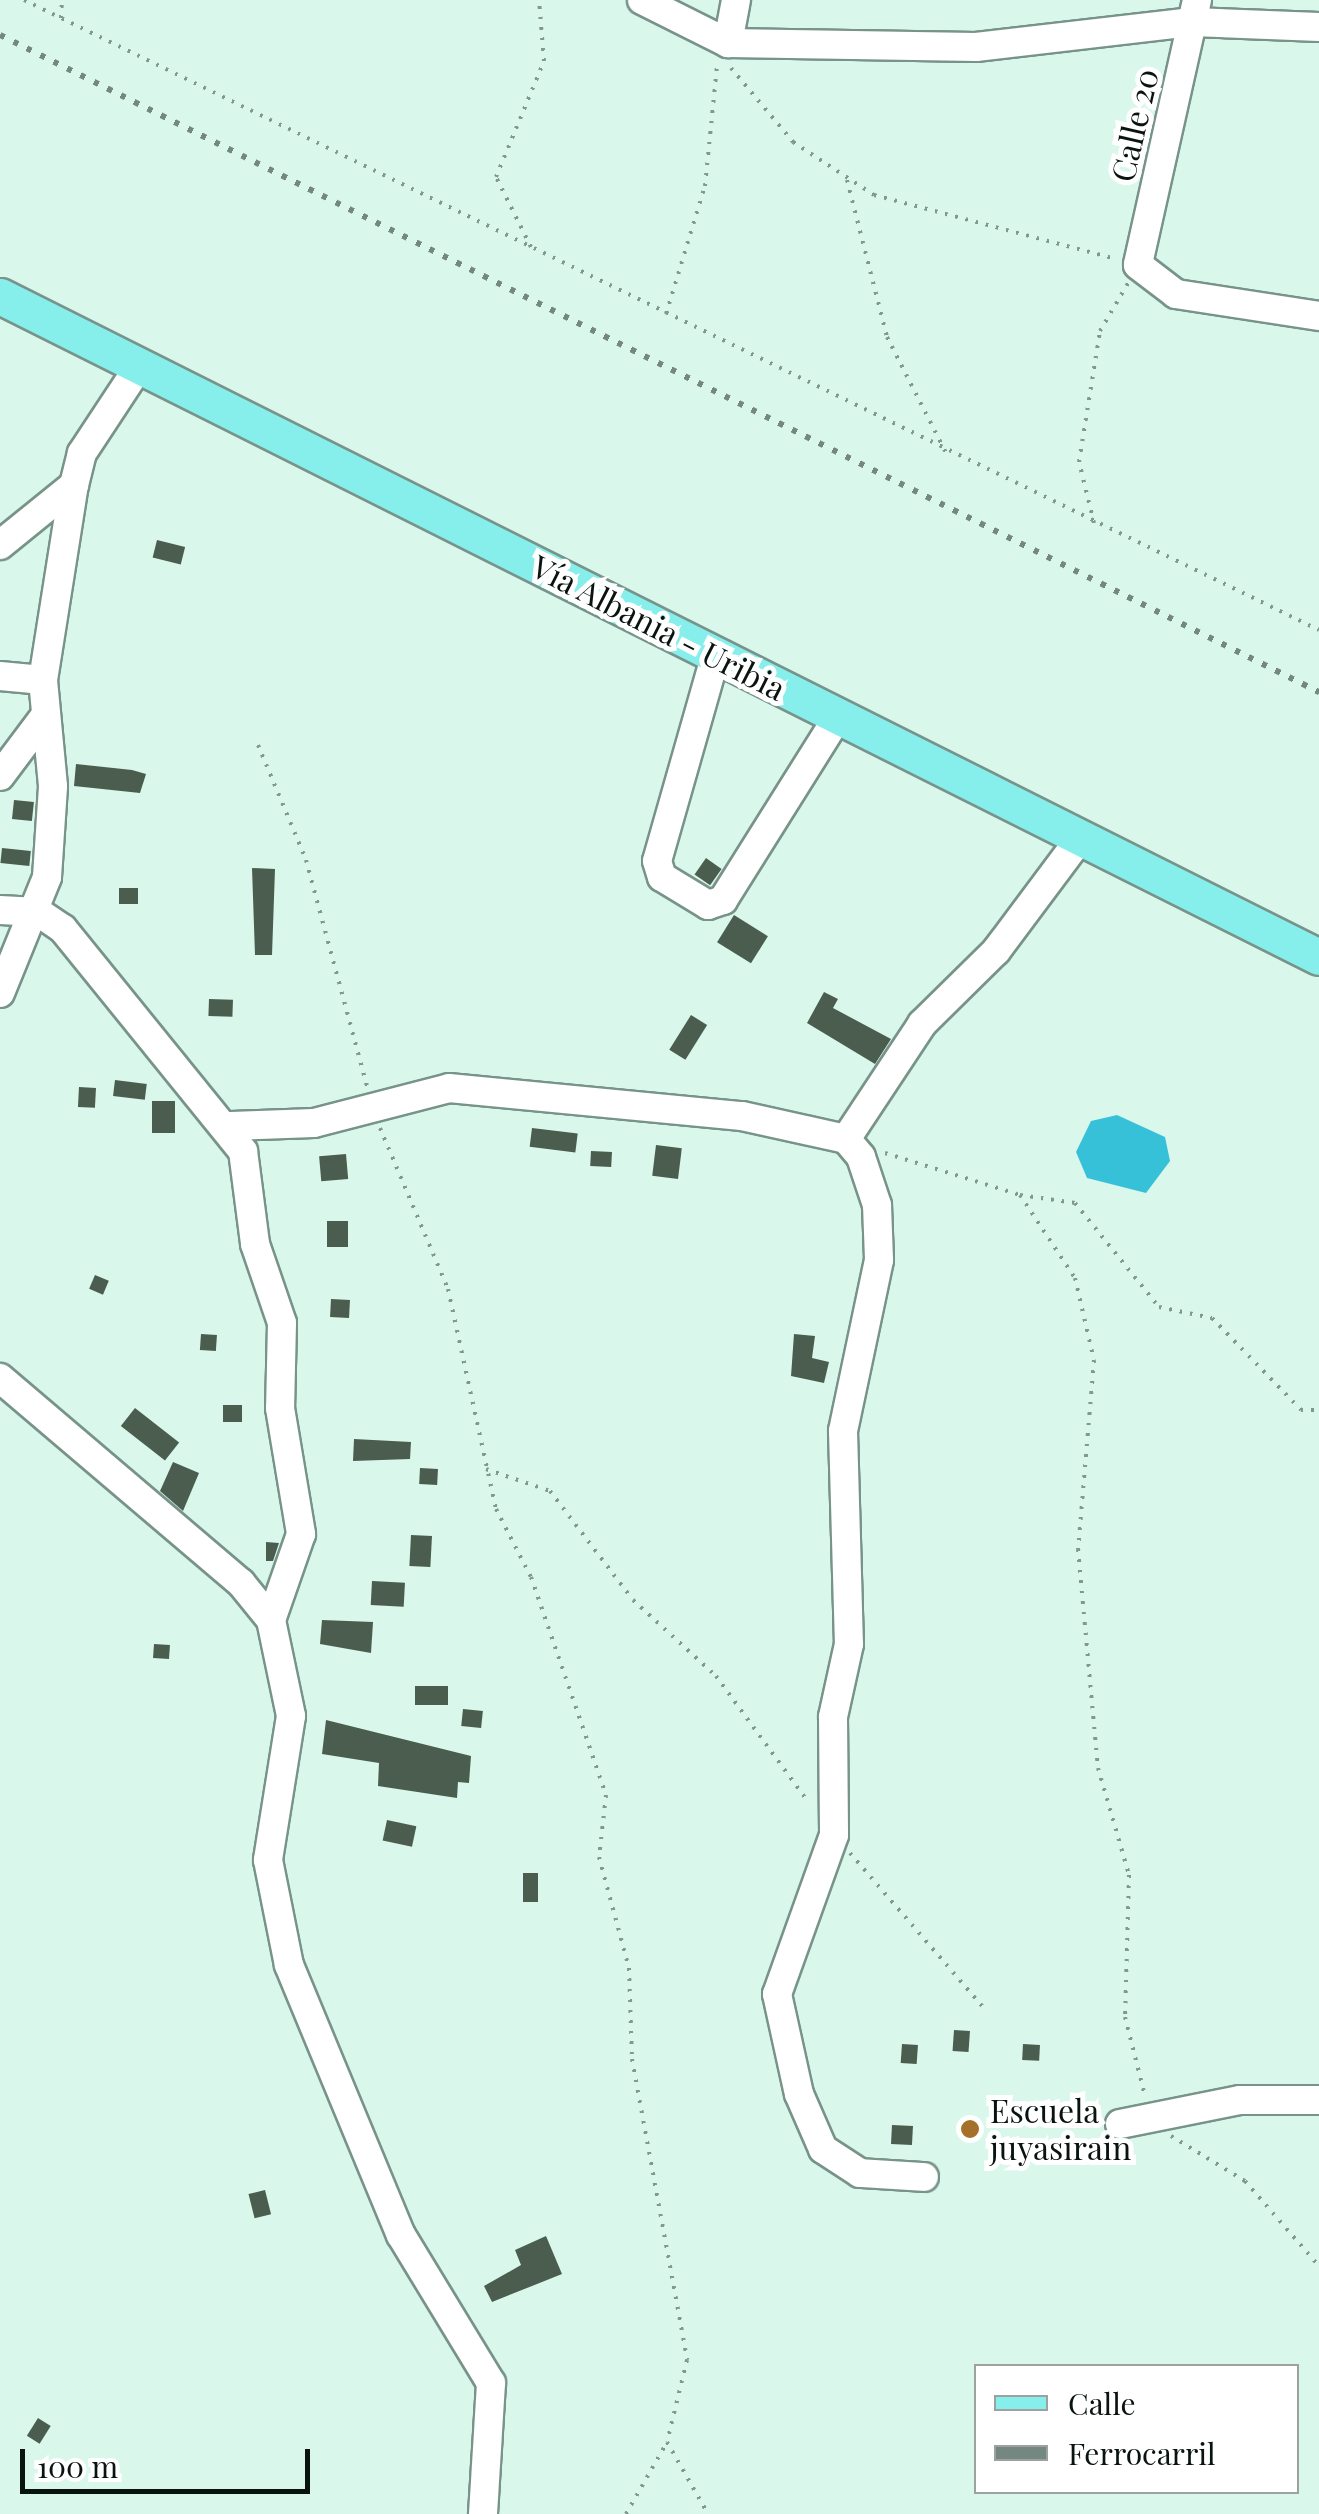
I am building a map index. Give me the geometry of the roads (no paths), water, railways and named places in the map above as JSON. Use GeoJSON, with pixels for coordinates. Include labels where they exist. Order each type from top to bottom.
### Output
{"type":"FeatureCollection","features":[{"type":"Feature","properties":{"kind":"main road","name":"Vía Albania - Uribia"},"geometry":{"type":"LineString","coordinates":[[0,296],[1079,840],[1319,956]]}},
{"type":"Feature","properties":{"kind":"street"},"geometry":{"type":"LineString","coordinates":[[642,0],[728,43],[976,48],[1195,11],[1319,27]]}},
{"type":"Feature","properties":{"kind":"street"},"geometry":{"type":"LineString","coordinates":[[728,43],[736,0]]}},
{"type":"Feature","properties":{"kind":"street","name":"Calle 20"},"geometry":{"type":"LineString","coordinates":[[1195,11],[1138,265],[1176,294],[1319,316]]}},
{"type":"Feature","properties":{"kind":"street"},"geometry":{"type":"LineString","coordinates":[[0,992],[38,912],[53,786],[42,680],[74,484],[82,454],[140,365]]}},
{"type":"Feature","properties":{"kind":"street"},"geometry":{"type":"LineString","coordinates":[[0,545],[74,484]]}},
{"type":"Feature","properties":{"kind":"street"},"geometry":{"type":"LineString","coordinates":[[716,654],[657,861],[662,876],[708,904],[724,900],[837,718]]}},
{"type":"Feature","properties":{"kind":"street"},"geometry":{"type":"LineString","coordinates":[[0,676],[42,680]]}},
{"type":"Feature","properties":{"kind":"street"},"geometry":{"type":"LineString","coordinates":[[0,776],[44,716]]}},
{"type":"Feature","properties":{"kind":"street"},"geometry":{"type":"LineString","coordinates":[[853,1148],[922,1024],[996,951],[1079,840]]}},
{"type":"Feature","properties":{"kind":"street"},"geometry":{"type":"LineString","coordinates":[[0,910],[38,912],[231,1126],[282,1322],[280,1408],[301,1534],[271,1620]]}},
{"type":"Feature","properties":{"kind":"street"},"geometry":{"type":"LineString","coordinates":[[231,1126],[280,1128],[372,1103],[449,1088],[643,1102],[853,1148]]}},
{"type":"Feature","properties":{"kind":"street"},"geometry":{"type":"LineString","coordinates":[[853,1148],[877,1205],[879,1260],[843,1431],[849,1644],[833,1717],[834,1835],[777,1980],[799,2094],[832,2160],[860,2173],[924,2177]]}},
{"type":"Feature","properties":{"kind":"street"},"geometry":{"type":"LineString","coordinates":[[0,1378],[241,1583],[271,1620],[291,1716],[268,1860],[289,1965],[401,2234],[492,2383],[483,2514]]}},
{"type":"Feature","properties":{"kind":"street"},"geometry":{"type":"LineString","coordinates":[[1120,2124],[1240,2100],[1319,2100]]}},
{"type":"Feature","properties":{"kind":"water"},"geometry":{"type":"Polygon","coordinates":[[[1117,1115],[1165,1137],[1170,1161],[1146,1193],[1087,1178],[1076,1152],[1091,1121],[1117,1115]]]}},
{"type":"Feature","properties":{"kind":"railway"},"geometry":{"type":"LineString","coordinates":[[0,35],[1319,692]]}},
{"type":"Feature","properties":{"kind":"place","name":"Escuela juyasirain"},"geometry":{"type":"Point","coordinates":[970,2129]}}]}
